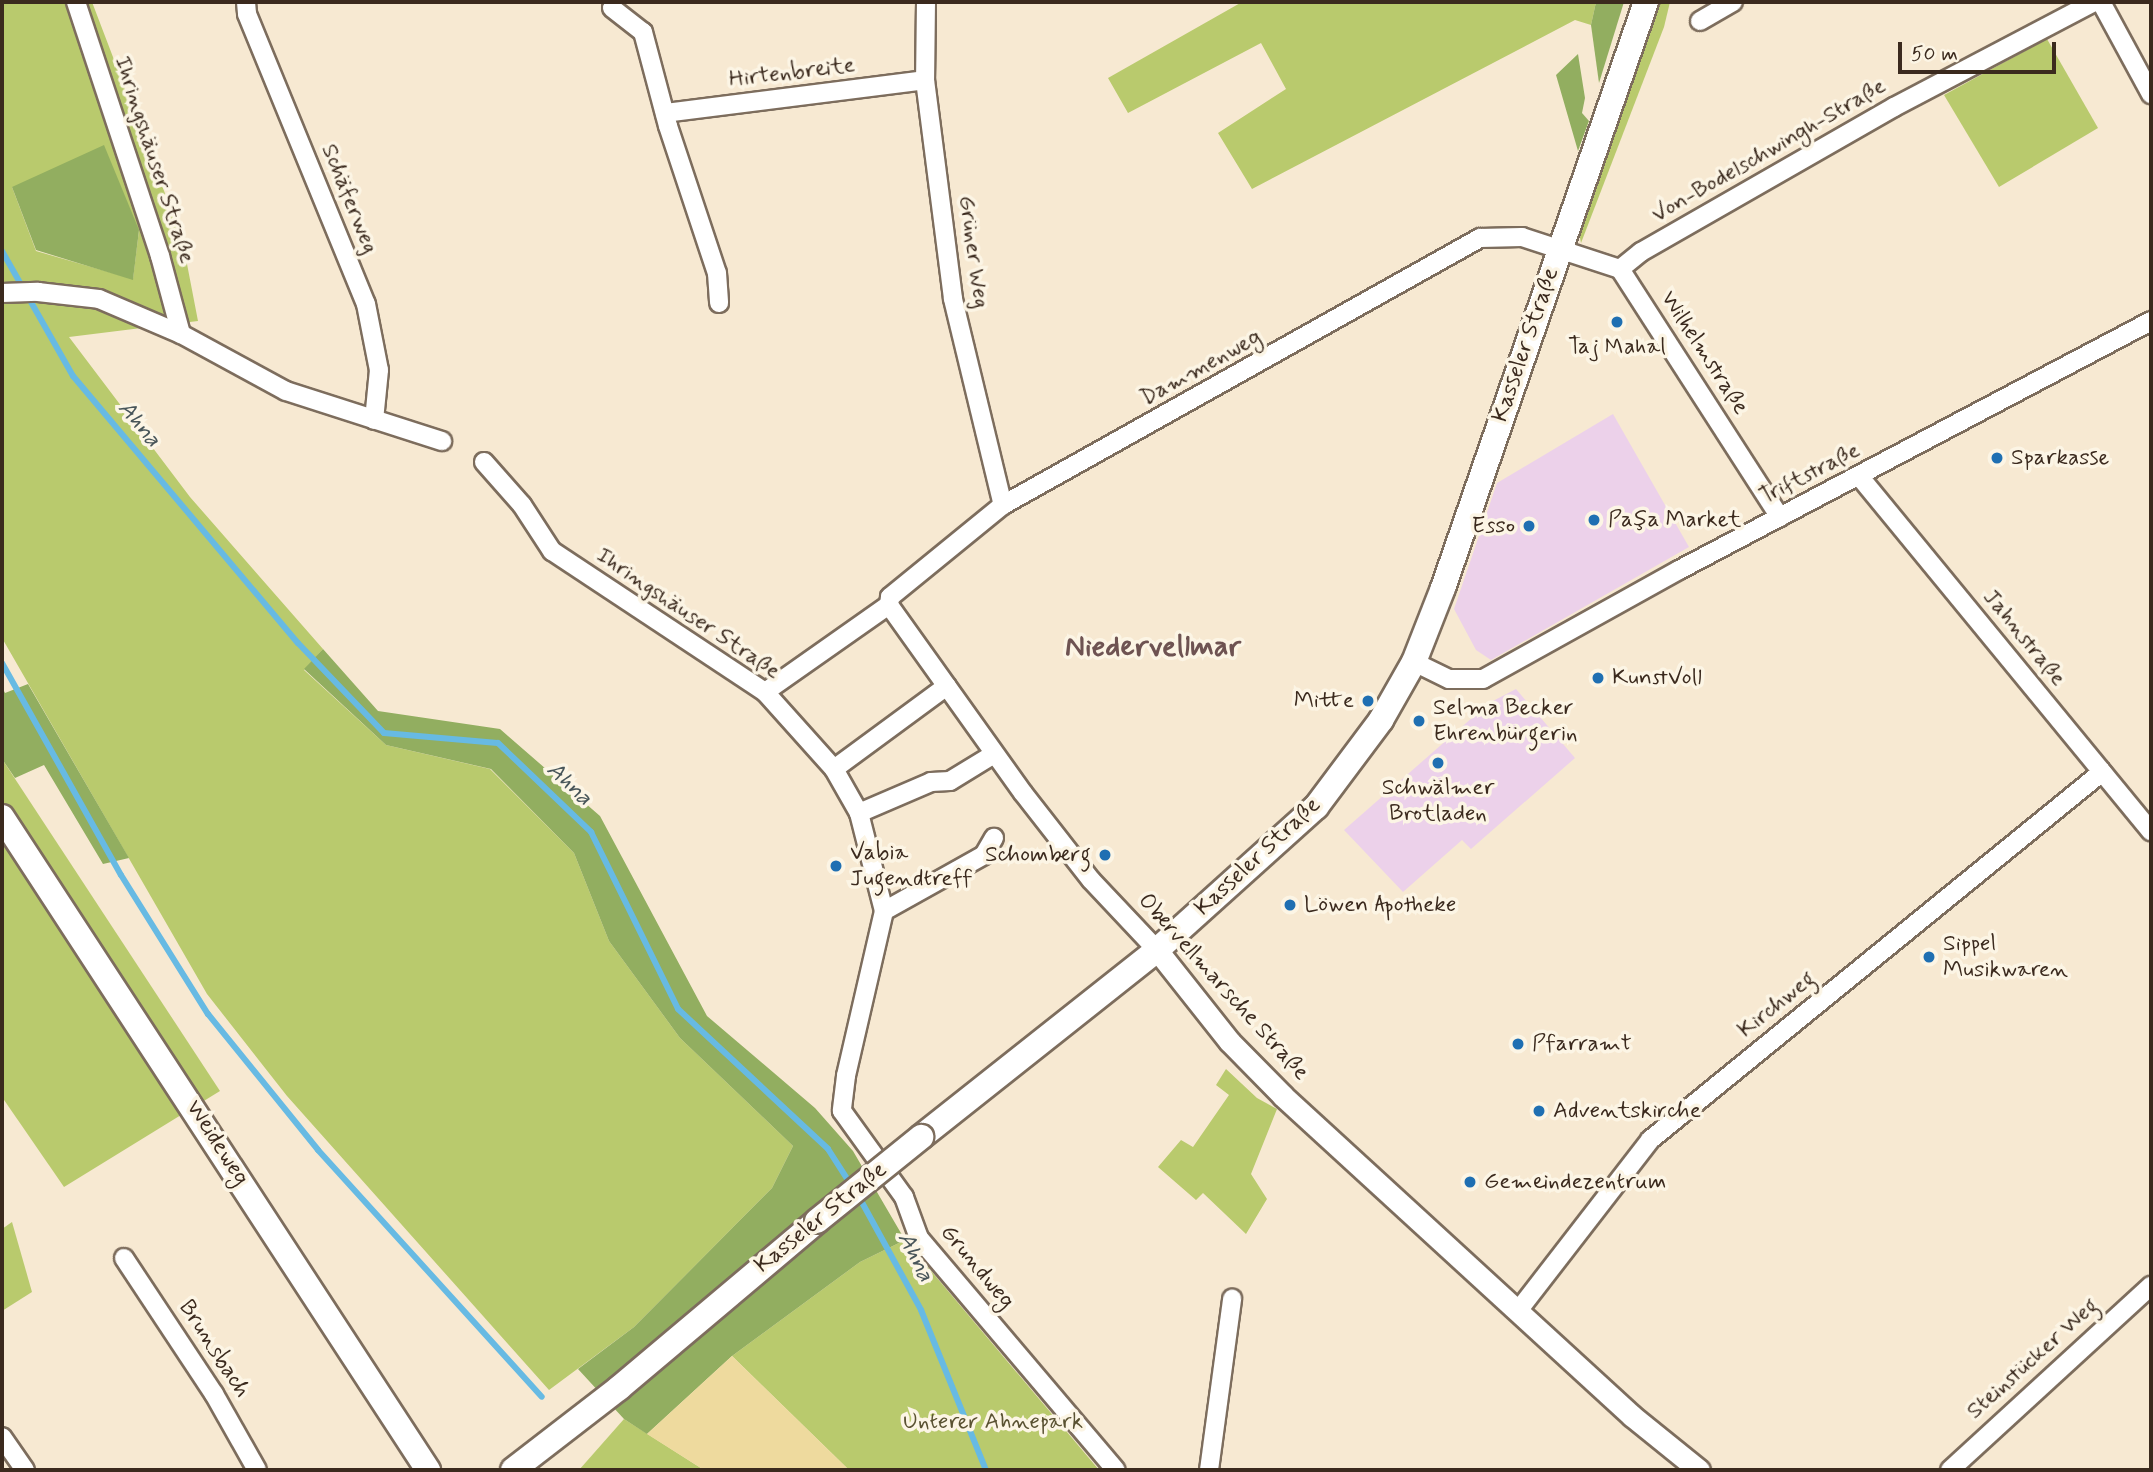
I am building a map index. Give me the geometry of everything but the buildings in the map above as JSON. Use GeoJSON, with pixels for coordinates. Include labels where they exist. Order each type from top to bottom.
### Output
{"type":"FeatureCollection","features":[{"type":"Feature","properties":{"kind":"main road","name":"Kasseler Straße"},"geometry":{"type":"LineString","coordinates":[[519,1467],[817,1221],[1157,950],[1316,807],[1381,720],[1414,662],[1646,2]]}},
{"type":"Feature","properties":{"kind":"main road","name":"Weideweg"},"geometry":{"type":"LineString","coordinates":[[2,817],[428,1470]]}},
{"type":"Feature","properties":{"kind":"street","name":"Ihringshäuser Straße"},"geometry":{"type":"LineString","coordinates":[[76,2],[160,256],[181,334]]}},
{"type":"Feature","properties":{"kind":"street","name":"Schäferweg"},"geometry":{"type":"LineString","coordinates":[[246,2],[247,14],[366,304],[379,370],[374,420]]}},
{"type":"Feature","properties":{"kind":"street","name":"Grüner Weg"},"geometry":{"type":"LineString","coordinates":[[926,2],[925,80],[953,299],[1003,505]]}},
{"type":"Feature","properties":{"kind":"street"},"geometry":{"type":"LineString","coordinates":[[1700,21],[1733,2]]}},
{"type":"Feature","properties":{"kind":"street","name":"Von-Bodelschwingh-Straße"},"geometry":{"type":"LineString","coordinates":[[1620,269],[1640,252],[1894,107],[2094,2]]}},
{"type":"Feature","properties":{"kind":"street"},"geometry":{"type":"LineString","coordinates":[[2101,2],[2151,94]]}},
{"type":"Feature","properties":{"kind":"street"},"geometry":{"type":"LineString","coordinates":[[612,8],[643,32],[665,113],[717,273],[719,303]]}},
{"type":"Feature","properties":{"kind":"street","name":"Hirtenbreite"},"geometry":{"type":"LineString","coordinates":[[665,113],[925,80]]}},
{"type":"Feature","properties":{"kind":"street","name":"Dammenweg"},"geometry":{"type":"LineString","coordinates":[[765,692],[888,603],[1003,505],[1480,238],[1522,237],[1560,250]]}},
{"type":"Feature","properties":{"kind":"street"},"geometry":{"type":"LineString","coordinates":[[1560,250],[1620,269]]}},
{"type":"Feature","properties":{"kind":"street","name":"Wilhelmstraße"},"geometry":{"type":"LineString","coordinates":[[1620,269],[1780,517]]}},
{"type":"Feature","properties":{"kind":"street"},"geometry":{"type":"LineString","coordinates":[[6,292],[38,292],[99,299],[181,334],[286,391],[442,442]]}},
{"type":"Feature","properties":{"kind":"street","name":"Triftstraße"},"geometry":{"type":"LineString","coordinates":[[1414,662],[1449,679],[1483,679],[1780,517],[2151,321]]}},
{"type":"Feature","properties":{"kind":"street","name":"Ihringshäuser Straße"},"geometry":{"type":"LineString","coordinates":[[484,462],[522,505],[552,551],[765,692],[834,769],[859,813],[884,911]]}},
{"type":"Feature","properties":{"kind":"street","name":"Jahnstraße"},"geometry":{"type":"LineString","coordinates":[[1860,476],[2151,831]]}},
{"type":"Feature","properties":{"kind":"street","name":"Obervellmarsche Straße"},"geometry":{"type":"LineString","coordinates":[[888,603],[994,754],[1091,880],[1157,950],[1230,1042],[1283,1096],[1518,1311],[1699,1470]]}},
{"type":"Feature","properties":{"kind":"street"},"geometry":{"type":"LineString","coordinates":[[834,769],[947,686]]}},
{"type":"Feature","properties":{"kind":"street"},"geometry":{"type":"LineString","coordinates":[[859,813],[931,782],[950,781],[994,754]]}},
{"type":"Feature","properties":{"kind":"street","name":"Kirchweg"},"geometry":{"type":"LineString","coordinates":[[1518,1311],[1650,1140],[2102,772]]}},
{"type":"Feature","properties":{"kind":"street"},"geometry":{"type":"LineString","coordinates":[[884,911],[984,855],[995,838]]}},
{"type":"Feature","properties":{"kind":"street","name":"Grundweg"},"geometry":{"type":"LineString","coordinates":[[884,911],[846,1076],[842,1111],[904,1197],[919,1238],[1116,1470]]}},
{"type":"Feature","properties":{"kind":"street","name":"Brunsbach"},"geometry":{"type":"LineString","coordinates":[[124,1258],[214,1394],[257,1470]]}},
{"type":"Feature","properties":{"kind":"street","name":"Steinstücker Weg"},"geometry":{"type":"LineString","coordinates":[[1950,1470],[2151,1286]]}},
{"type":"Feature","properties":{"kind":"street"},"geometry":{"type":"LineString","coordinates":[[1209,1470],[1232,1299]]}},
{"type":"Feature","properties":{"kind":"street"},"geometry":{"type":"LineString","coordinates":[[2,1437],[25,1470]]}},
{"type":"Feature","properties":{"kind":"shaded area"},"geometry":{"type":"Polygon","coordinates":[[[1613,414],[1689,547],[1491,660],[1476,650],[1454,609],[1497,483],[1613,414]]]}},
{"type":"Feature","properties":{"kind":"shaded area"},"geometry":{"type":"Polygon","coordinates":[[[1516,689],[1575,758],[1471,849],[1462,840],[1403,892],[1344,830],[1489,703],[1516,689]]]}},
{"type":"Feature","properties":{"kind":"green space"},"geometry":{"type":"Polygon","coordinates":[[[2,2],[92,2],[182,238],[198,321],[69,337],[190,497],[323,649],[304,670],[386,745],[490,769],[574,853],[609,941],[680,1038],[793,1146],[772,1188],[634,1327],[549,1390],[287,1096],[207,994],[2,638],[2,2]],[[12,187],[36,251],[133,279],[139,230],[12,187]]]}},
{"type":"Feature","properties":{"kind":"green space"},"geometry":{"type":"Polygon","coordinates":[[[1242,2],[1596,2],[1591,25],[1575,20],[1252,189],[1218,133],[1286,89],[1261,43],[1128,113],[1108,78],[1242,2]]]}},
{"type":"Feature","properties":{"kind":"green space"},"geometry":{"type":"Polygon","coordinates":[[[1596,2],[1624,2],[1599,83],[1591,25],[1596,2]]]}},
{"type":"Feature","properties":{"kind":"green space"},"geometry":{"type":"Polygon","coordinates":[[[1660,2],[1670,2],[1664,27],[1581,243],[1579,232],[1660,2]]]}},
{"type":"Feature","properties":{"kind":"green space"},"geometry":{"type":"Polygon","coordinates":[[[2047,39],[2098,128],[1999,187],[1944,95],[2047,39]]]}},
{"type":"Feature","properties":{"kind":"green space"},"geometry":{"type":"Polygon","coordinates":[[[1578,54],[1585,98],[1582,113],[1589,121],[1578,151],[1556,75],[1578,54]]]}},
{"type":"Feature","properties":{"kind":"green space"},"geometry":{"type":"Polygon","coordinates":[[[104,145],[139,230],[133,280],[36,250],[12,187],[104,145]]]}},
{"type":"Feature","properties":{"kind":"green space"},"geometry":{"type":"Polygon","coordinates":[[[323,649],[378,711],[500,729],[600,816],[707,1016],[815,1108],[853,1151],[905,1240],[860,1262],[732,1356],[647,1434],[624,1419],[578,1369],[634,1327],[772,1188],[793,1146],[680,1038],[609,941],[574,853],[491,769],[386,745],[304,669],[323,649]]]}},
{"type":"Feature","properties":{"kind":"green space"},"geometry":{"type":"Polygon","coordinates":[[[28,684],[129,858],[103,864],[44,765],[15,778],[2,759],[2,687],[5,693],[28,684]]]}},
{"type":"Feature","properties":{"kind":"green space"},"geometry":{"type":"Polygon","coordinates":[[[2,759],[220,1091],[64,1187],[2,1097],[2,759]]]}},
{"type":"Feature","properties":{"kind":"green space"},"geometry":{"type":"Polygon","coordinates":[[[1226,1069],[1257,1098],[1277,1109],[1251,1174],[1267,1199],[1246,1234],[1203,1193],[1196,1200],[1158,1167],[1181,1140],[1193,1147],[1229,1095],[1216,1085],[1226,1069]]]}},
{"type":"Feature","properties":{"kind":"green space"},"geometry":{"type":"Polygon","coordinates":[[[12,1222],[32,1292],[2,1311],[2,1229],[12,1222]]]}},
{"type":"Feature","properties":{"kind":"green space","name":"Unterer Ahnepark"},"geometry":{"type":"Polygon","coordinates":[[[905,1240],[1099,1470],[849,1470],[732,1356],[860,1262],[905,1240]]]}},
{"type":"Feature","properties":{"kind":"green space"},"geometry":{"type":"Polygon","coordinates":[[[624,1419],[704,1470],[579,1470],[624,1419]]]}},
{"type":"Feature","properties":{"kind":"sand"},"geometry":{"type":"Polygon","coordinates":[[[732,1356],[849,1470],[704,1470],[647,1434],[732,1356]]]}},
{"type":"Feature","properties":{"kind":"waterway","name":"Ahna"},"geometry":{"type":"LineString","coordinates":[[2,251],[73,376],[298,643],[384,733],[498,743],[591,832],[678,1009],[828,1149],[851,1185]]}},
{"type":"Feature","properties":{"kind":"waterway"},"geometry":{"type":"LineString","coordinates":[[2,663],[121,875],[208,1014],[318,1150],[542,1397]]}},
{"type":"Feature","properties":{"kind":"waterway","name":"Ahna"},"geometry":{"type":"LineString","coordinates":[[859,1197],[921,1310],[986,1470]]}},
{"type":"Feature","properties":{"kind":"place","name":"Taj Mahal"},"geometry":{"type":"Point","coordinates":[1617,322]}},
{"type":"Feature","properties":{"kind":"place","name":"Sparkasse"},"geometry":{"type":"Point","coordinates":[1997,458]}},
{"type":"Feature","properties":{"kind":"place","name":"Paşa Market"},"geometry":{"type":"Point","coordinates":[1594,520]}},
{"type":"Feature","properties":{"kind":"place","name":"Esso"},"geometry":{"type":"Point","coordinates":[1529,526]}},
{"type":"Feature","properties":{"kind":"place","name":"KunstVoll"},"geometry":{"type":"Point","coordinates":[1598,678]}},
{"type":"Feature","properties":{"kind":"place","name":"Mitte"},"geometry":{"type":"Point","coordinates":[1368,701]}},
{"type":"Feature","properties":{"kind":"place","name":"Selma Becker Ehrenbürgerin"},"geometry":{"type":"Point","coordinates":[1419,721]}},
{"type":"Feature","properties":{"kind":"place","name":"Schwälmer Brotladen"},"geometry":{"type":"Point","coordinates":[1438,763]}},
{"type":"Feature","properties":{"kind":"place","name":"Schomberg"},"geometry":{"type":"Point","coordinates":[1105,855]}},
{"type":"Feature","properties":{"kind":"place","name":"Vabia Jugendtreff"},"geometry":{"type":"Point","coordinates":[836,866]}},
{"type":"Feature","properties":{"kind":"place","name":"Löwen Apotheke"},"geometry":{"type":"Point","coordinates":[1290,905]}},
{"type":"Feature","properties":{"kind":"place","name":"Sippel Musikwaren"},"geometry":{"type":"Point","coordinates":[1929,957]}},
{"type":"Feature","properties":{"kind":"place","name":"Pfarramt"},"geometry":{"type":"Point","coordinates":[1518,1044]}},
{"type":"Feature","properties":{"kind":"place","name":"Adventskirche"},"geometry":{"type":"Point","coordinates":[1539,1111]}},
{"type":"Feature","properties":{"kind":"place","name":"Gemeindezentrum"},"geometry":{"type":"Point","coordinates":[1470,1182]}},
{"type":"Feature","properties":{"kind":"district","name":"Niedervellmar"},"geometry":{"type":"Point","coordinates":[1153,647]}}]}
